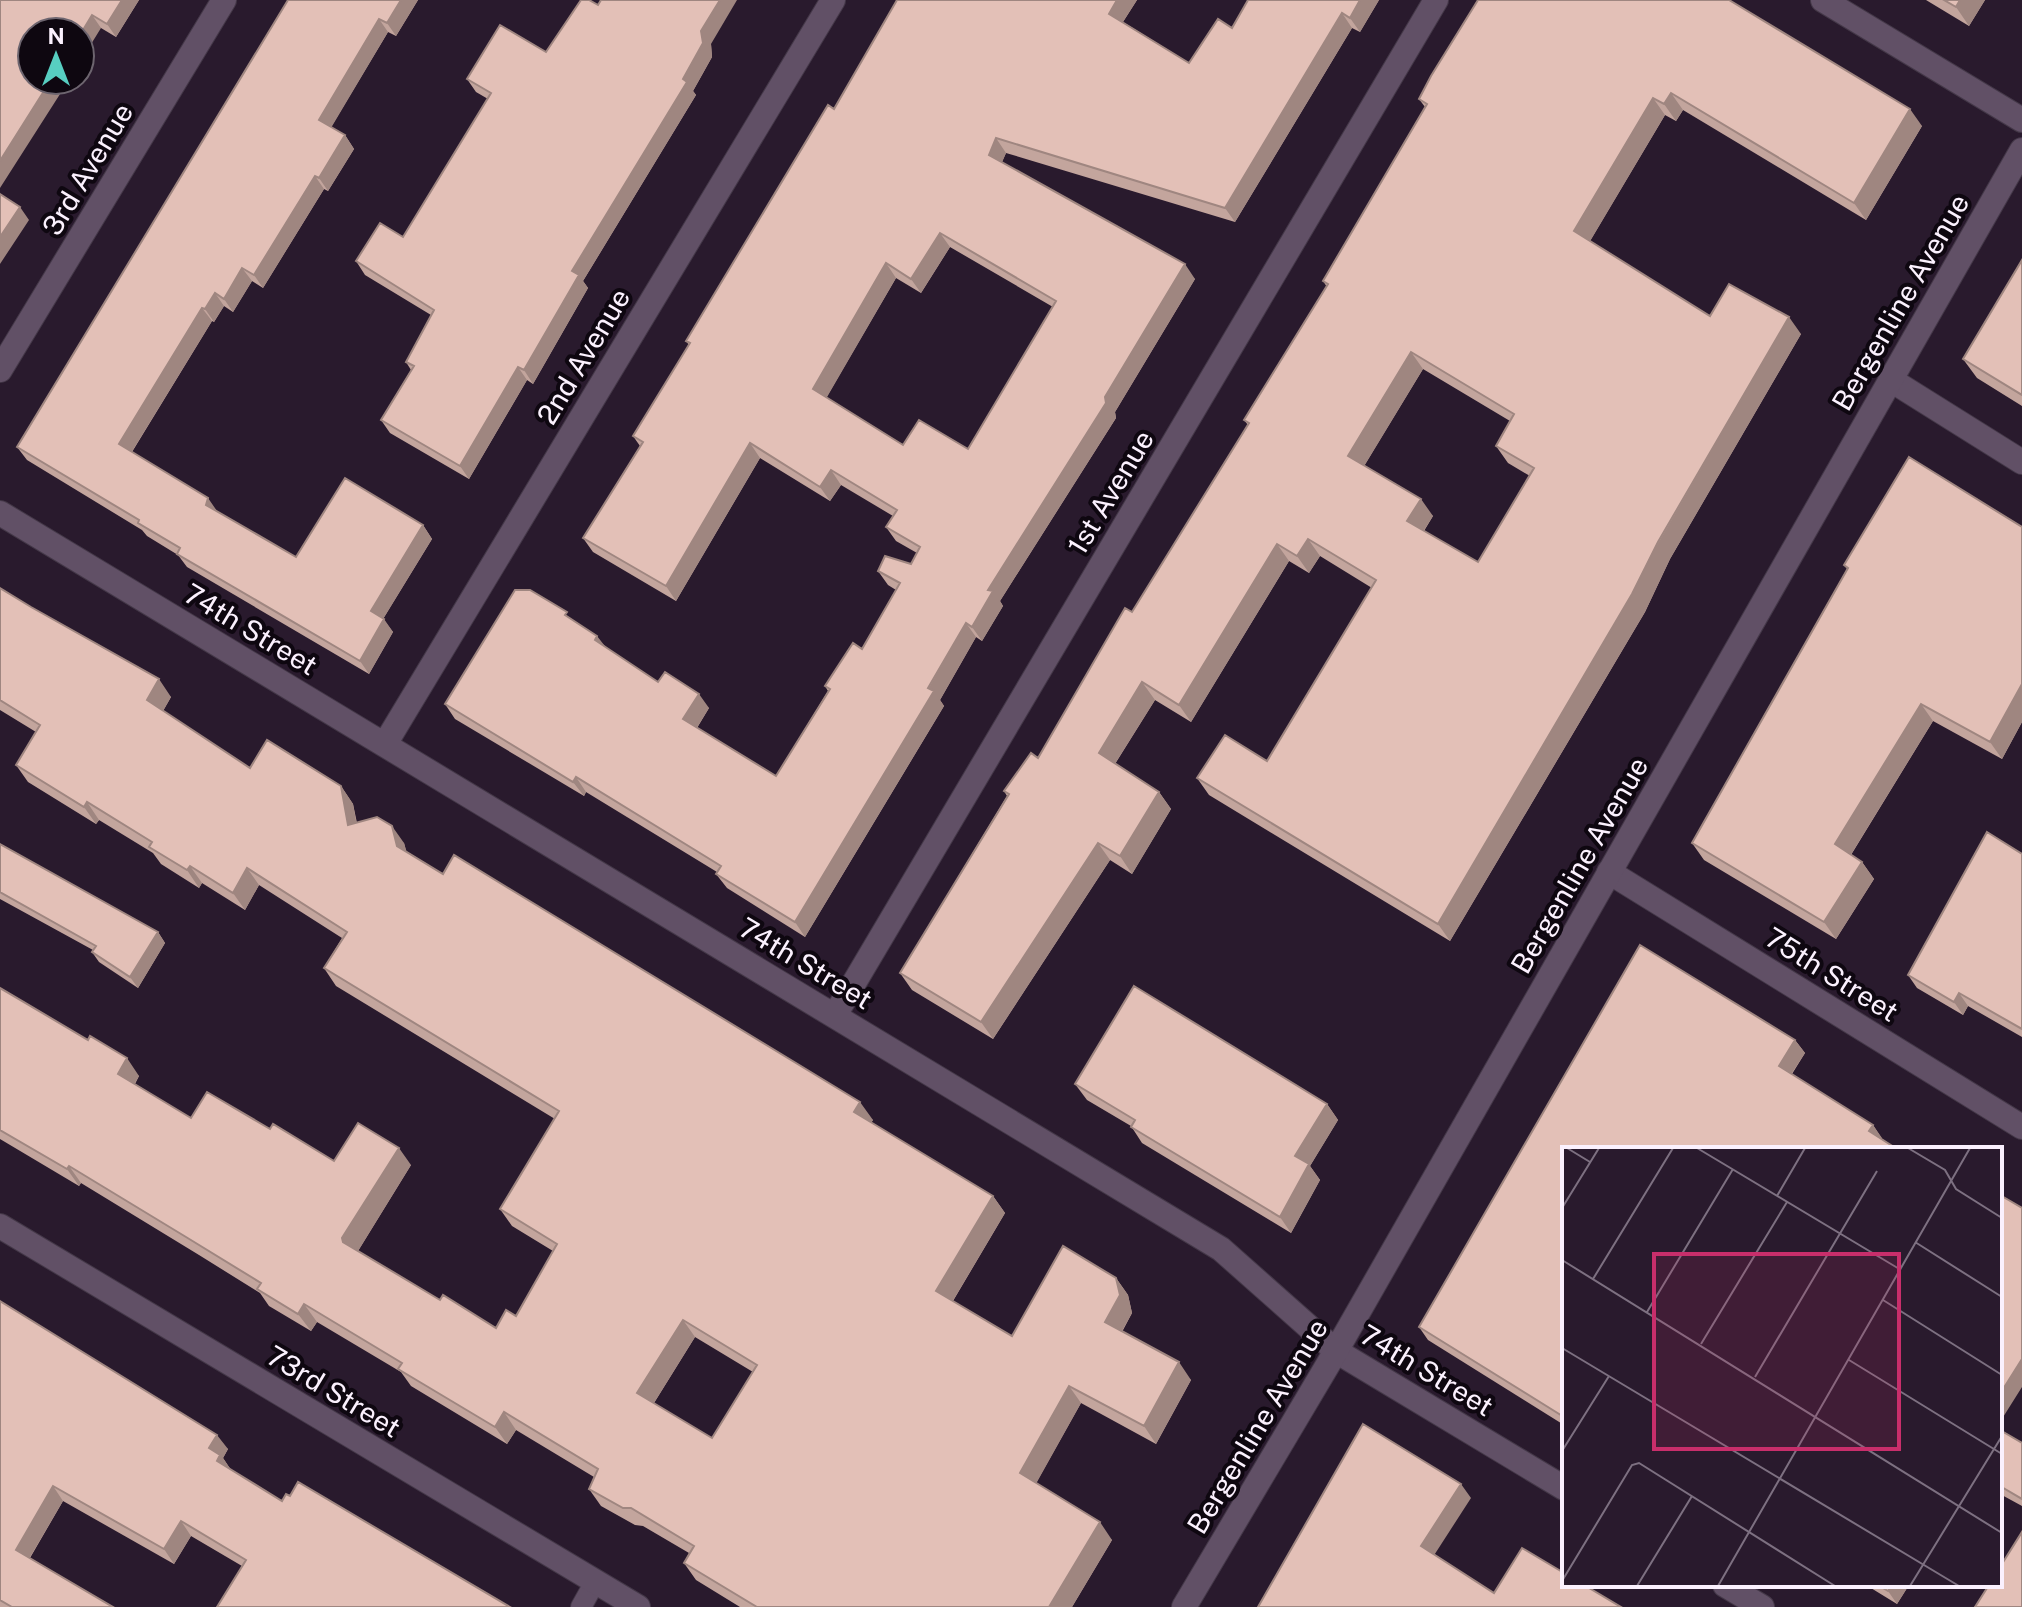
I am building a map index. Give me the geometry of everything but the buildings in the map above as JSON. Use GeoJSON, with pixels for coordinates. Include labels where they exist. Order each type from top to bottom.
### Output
{"type":"FeatureCollection","features":[{"type":"Feature","properties":{"kind":"street","name":"3rd Avenue"},"geometry":{"type":"LineString","coordinates":[[0,370],[224,0]]}},
{"type":"Feature","properties":{"kind":"street","name":"2nd Avenue"},"geometry":{"type":"LineString","coordinates":[[385,744],[833,0]]}},
{"type":"Feature","properties":{"kind":"street","name":"1st Avenue"},"geometry":{"type":"LineString","coordinates":[[835,1015],[1436,0]]}},
{"type":"Feature","properties":{"kind":"street"},"geometry":{"type":"LineString","coordinates":[[1823,0],[2022,120]]}},
{"type":"Feature","properties":{"kind":"street","name":"Bergenline Avenue"},"geometry":{"type":"LineString","coordinates":[[1184,1607],[1336,1351],[2022,150]]}},
{"type":"Feature","properties":{"kind":"street"},"geometry":{"type":"LineString","coordinates":[[1891,380],[2022,462]]}},
{"type":"Feature","properties":{"kind":"street","name":"74th Street"},"geometry":{"type":"LineString","coordinates":[[0,513],[1221,1249],[1336,1351],[1562,1487]]}},
{"type":"Feature","properties":{"kind":"street","name":"75th Street"},"geometry":{"type":"LineString","coordinates":[[1609,872],[2022,1127]]}},
{"type":"Feature","properties":{"kind":"street","name":"73rd Street"},"geometry":{"type":"LineString","coordinates":[[0,1226],[638,1607]]}},
{"type":"Feature","properties":{"kind":"street"},"geometry":{"type":"LineString","coordinates":[[1728,1587],[1762,1607]]}},
{"type":"Feature","properties":{"kind":"lane"},"geometry":{"type":"LineString","coordinates":[[581,1607],[595,1582]]}}]}
